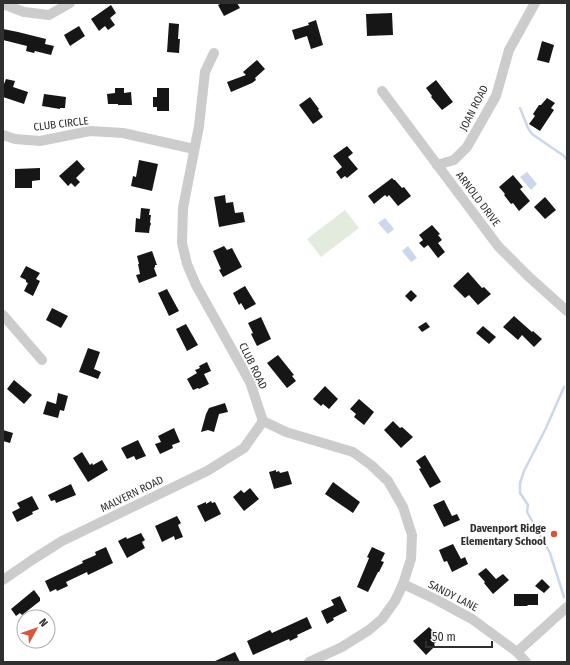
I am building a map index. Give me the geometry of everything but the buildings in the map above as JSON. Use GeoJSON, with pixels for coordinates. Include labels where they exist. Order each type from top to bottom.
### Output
{"type":"FeatureCollection","features":[{"type":"Feature","properties":{"kind":"street"},"geometry":{"type":"LineString","coordinates":[[3,4],[24,12],[49,15],[70,3]]}},
{"type":"Feature","properties":{"kind":"street","name":"JOAN ROAD"},"geometry":{"type":"LineString","coordinates":[[437,165],[454,160],[467,147],[496,96],[509,50],[535,3]]}},
{"type":"Feature","properties":{"kind":"street","name":"CLUB ROAD"},"geometry":{"type":"LineString","coordinates":[[214,53],[205,72],[199,126],[183,208],[182,243],[187,264],[196,285],[250,382],[263,421]]}},
{"type":"Feature","properties":{"kind":"street","name":"ARNOLD DRIVE"},"geometry":{"type":"LineString","coordinates":[[382,91],[498,246],[528,276],[567,311]]}},
{"type":"Feature","properties":{"kind":"street","name":"CLUB CIRCLE"},"geometry":{"type":"LineString","coordinates":[[3,135],[15,139],[40,141],[90,131],[123,133],[194,149]]}},
{"type":"Feature","properties":{"kind":"street"},"geometry":{"type":"LineString","coordinates":[[3,314],[42,360]]}},
{"type":"Feature","properties":{"kind":"street"},"geometry":{"type":"LineString","coordinates":[[263,421],[286,432],[353,452],[371,465],[388,481],[403,506],[412,534],[411,558],[403,584],[395,601],[382,619],[369,630],[342,647],[309,662]]}},
{"type":"Feature","properties":{"kind":"street","name":"MALVERN ROAD"},"geometry":{"type":"LineString","coordinates":[[3,580],[62,541],[207,471],[244,448],[263,421]]}},
{"type":"Feature","properties":{"kind":"street","name":"SANDY LANE"},"geometry":{"type":"LineString","coordinates":[[403,584],[472,619],[517,652],[526,662]]}},
{"type":"Feature","properties":{"kind":"street"},"geometry":{"type":"LineString","coordinates":[[517,652],[567,607]]}},
{"type":"Feature","properties":{"kind":"shaded area"},"geometry":{"type":"Polygon","coordinates":[[[345,210],[359,228],[321,257],[307,239],[345,210]]]}},
{"type":"Feature","properties":{"kind":"water"},"geometry":{"type":"Polygon","coordinates":[[[527,172],[537,184],[531,190],[520,177],[527,172]]]}},
{"type":"Feature","properties":{"kind":"water"},"geometry":{"type":"Polygon","coordinates":[[[385,218],[394,229],[388,234],[378,223],[385,218]]]}},
{"type":"Feature","properties":{"kind":"water"},"geometry":{"type":"Polygon","coordinates":[[[408,246],[417,258],[411,262],[402,251],[408,246]]]}},
{"type":"Feature","properties":{"kind":"waterway"},"geometry":{"type":"LineString","coordinates":[[520,108],[532,134],[564,156],[567,160]]}},
{"type":"Feature","properties":{"kind":"waterway"},"geometry":{"type":"LineString","coordinates":[[564,387],[546,428],[524,471],[520,483],[520,493],[528,505],[527,512],[550,553],[564,597]]}},
{"type":"Feature","properties":{"kind":"place","name":"Davenport Ridge Elementary School"},"geometry":{"type":"Point","coordinates":[554,534]}}]}
